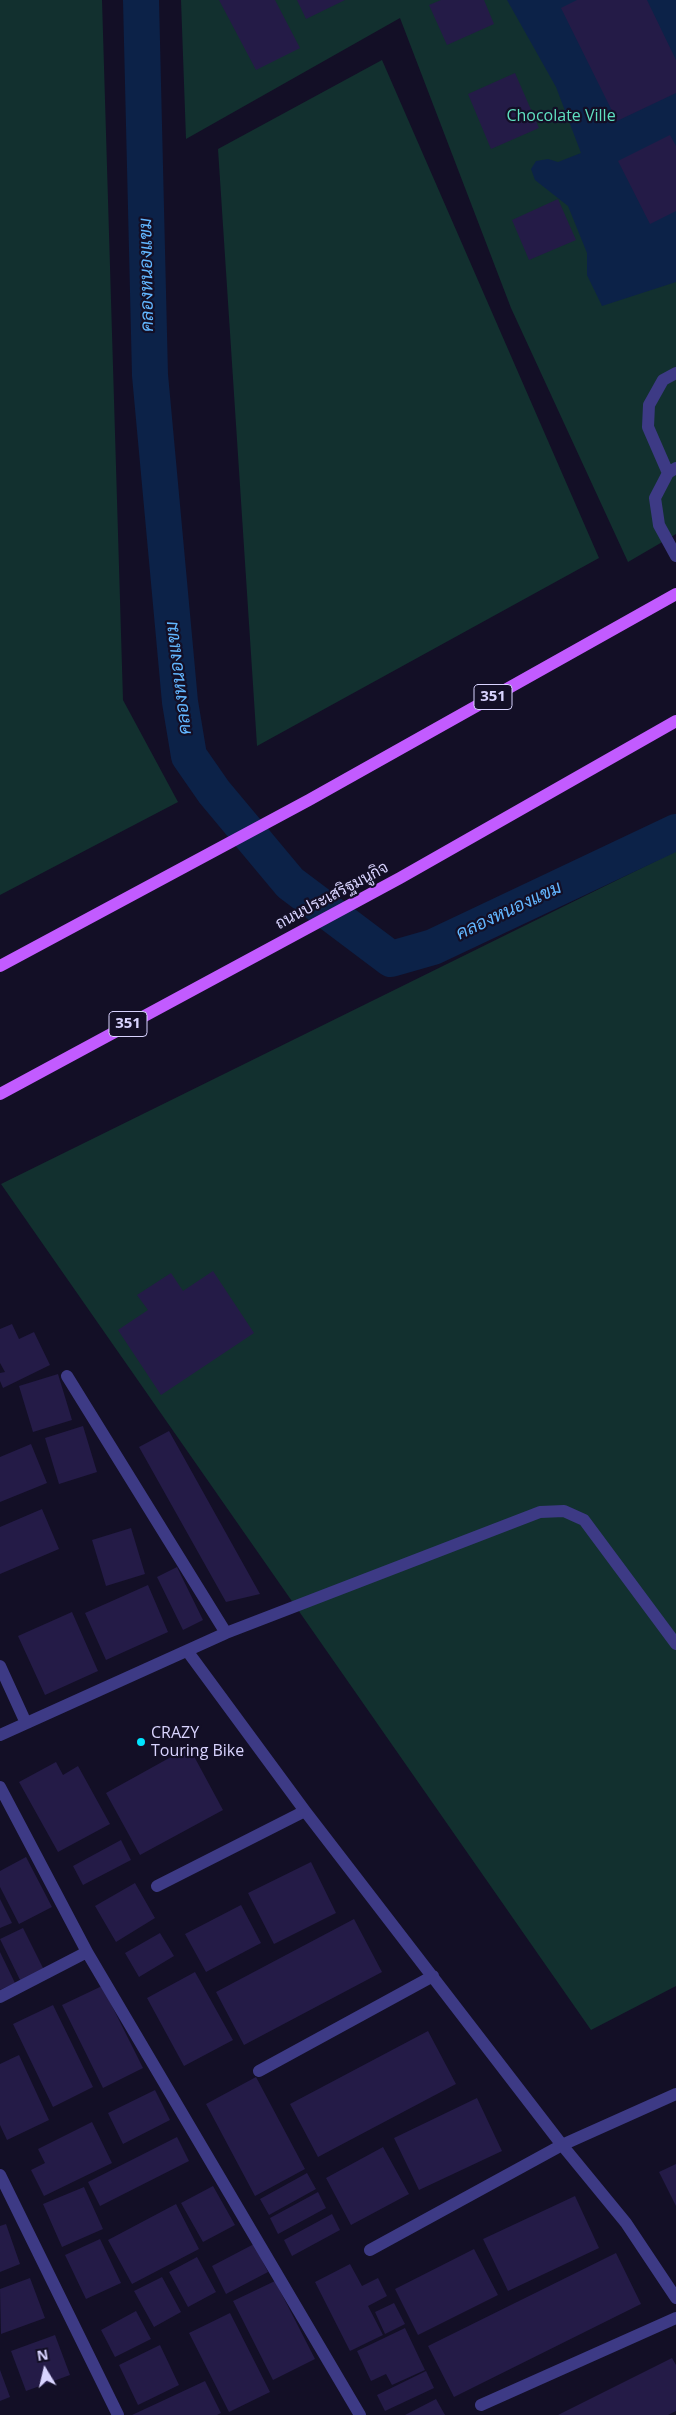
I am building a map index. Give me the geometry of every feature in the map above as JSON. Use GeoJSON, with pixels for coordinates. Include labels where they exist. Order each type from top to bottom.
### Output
{"type":"FeatureCollection","features":[{"type":"Feature","properties":{"kind":"main road","name":"351"},"geometry":{"type":"LineString","coordinates":[[0,966],[179,868],[310,800],[676,594]]}},
{"type":"Feature","properties":{"kind":"main road","name":"ถนนประเสริฐมนูกิจ"},"geometry":{"type":"LineString","coordinates":[[0,1094],[256,954],[400,878],[676,721]]}},
{"type":"Feature","properties":{"kind":"street"},"geometry":{"type":"LineString","coordinates":[[676,373],[662,380],[649,405],[648,427],[672,470],[655,498],[659,525],[676,556]]}},
{"type":"Feature","properties":{"kind":"street"},"geometry":{"type":"LineString","coordinates":[[67,1376],[226,1633]]}},
{"type":"Feature","properties":{"kind":"street"},"geometry":{"type":"LineString","coordinates":[[0,1735],[188,1652],[226,1633],[540,1512],[564,1511],[584,1520],[676,1644]]}},
{"type":"Feature","properties":{"kind":"street"},"geometry":{"type":"LineString","coordinates":[[188,1652],[305,1811],[562,2145],[626,2223],[676,2298]]}},
{"type":"Feature","properties":{"kind":"street"},"geometry":{"type":"LineString","coordinates":[[0,1666],[26,1723]]}},
{"type":"Feature","properties":{"kind":"street"},"geometry":{"type":"LineString","coordinates":[[0,1787],[87,1952],[360,2415]]}},
{"type":"Feature","properties":{"kind":"street"},"geometry":{"type":"LineString","coordinates":[[157,1886],[305,1811]]}},
{"type":"Feature","properties":{"kind":"street"},"geometry":{"type":"LineString","coordinates":[[0,1997],[87,1952]]}},
{"type":"Feature","properties":{"kind":"street"},"geometry":{"type":"LineString","coordinates":[[259,2071],[433,1976]]}},
{"type":"Feature","properties":{"kind":"street"},"geometry":{"type":"LineString","coordinates":[[370,2250],[562,2145],[676,2094]]}},
{"type":"Feature","properties":{"kind":"street"},"geometry":{"type":"LineString","coordinates":[[0,2175],[118,2415]]}},
{"type":"Feature","properties":{"kind":"street"},"geometry":{"type":"LineString","coordinates":[[481,2405],[676,2318]]}},
{"type":"Feature","properties":{"kind":"green space"},"geometry":{"type":"Polygon","coordinates":[[[0,0],[102,0],[123,700],[178,802],[0,895],[0,0]]]}},
{"type":"Feature","properties":{"kind":"green space","name":"Chocolate Ville"},"geometry":{"type":"Polygon","coordinates":[[[181,0],[676,0],[676,534],[628,562],[511,308],[400,18],[186,139],[181,0]]]}},
{"type":"Feature","properties":{"kind":"green space"},"geometry":{"type":"Polygon","coordinates":[[[382,60],[599,558],[257,746],[218,149],[382,60]]]}},
{"type":"Feature","properties":{"kind":"green space"},"geometry":{"type":"Polygon","coordinates":[[[676,851],[676,1986],[591,2030],[1,1184],[676,851]]]}},
{"type":"Feature","properties":{"kind":"water"},"geometry":{"type":"Polygon","coordinates":[[[507,0],[676,0],[676,282],[602,306],[587,275],[587,253],[568,206],[535,180],[531,169],[536,161],[548,159],[558,162],[581,153],[556,87],[507,0]]]}},
{"type":"Feature","properties":{"kind":"building"},"geometry":{"type":"Polygon","coordinates":[[[219,0],[275,0],[300,48],[256,70],[219,0]]]}},
{"type":"Feature","properties":{"kind":"building"},"geometry":{"type":"Polygon","coordinates":[[[297,0],[345,0],[306,19],[297,0]]]}},
{"type":"Feature","properties":{"kind":"building"},"geometry":{"type":"Polygon","coordinates":[[[441,0],[484,0],[494,24],[447,45],[429,5],[441,0]]]}},
{"type":"Feature","properties":{"kind":"building"},"geometry":{"type":"Polygon","coordinates":[[[577,0],[647,0],[676,60],[676,93],[617,121],[561,8],[577,0]]]}},
{"type":"Feature","properties":{"kind":"building"},"geometry":{"type":"Polygon","coordinates":[[[515,73],[539,128],[491,149],[468,94],[515,73]]]}},
{"type":"Feature","properties":{"kind":"building"},"geometry":{"type":"Polygon","coordinates":[[[670,135],[676,146],[676,211],[650,224],[618,161],[670,135]]]}},
{"type":"Feature","properties":{"kind":"building"},"geometry":{"type":"Polygon","coordinates":[[[558,199],[576,240],[529,260],[512,220],[558,199]]]}},
{"type":"Feature","properties":{"kind":"building"},"geometry":{"type":"Polygon","coordinates":[[[213,1271],[254,1333],[161,1395],[118,1330],[148,1310],[137,1295],[171,1273],[183,1291],[213,1271]]]}},
{"type":"Feature","properties":{"kind":"building"},"geometry":{"type":"Polygon","coordinates":[[[12,1324],[19,1339],[34,1332],[50,1365],[3,1388],[0,1381],[0,1373],[5,1372],[0,1363],[0,1329],[12,1324]]]}},
{"type":"Feature","properties":{"kind":"building"},"geometry":{"type":"Polygon","coordinates":[[[58,1374],[72,1420],[33,1432],[19,1386],[58,1374]]]}},
{"type":"Feature","properties":{"kind":"building"},"geometry":{"type":"Polygon","coordinates":[[[83,1426],[97,1472],[59,1484],[45,1438],[83,1426]]]}},
{"type":"Feature","properties":{"kind":"building"},"geometry":{"type":"Polygon","coordinates":[[[169,1431],[260,1594],[226,1602],[139,1447],[169,1431]]]}},
{"type":"Feature","properties":{"kind":"building"},"geometry":{"type":"Polygon","coordinates":[[[31,1444],[47,1483],[0,1502],[0,1457],[31,1444]]]}},
{"type":"Feature","properties":{"kind":"building"},"geometry":{"type":"Polygon","coordinates":[[[42,1509],[59,1549],[0,1574],[0,1527],[42,1509]]]}},
{"type":"Feature","properties":{"kind":"building"},"geometry":{"type":"Polygon","coordinates":[[[131,1528],[145,1574],[106,1586],[92,1540],[131,1528]]]}},
{"type":"Feature","properties":{"kind":"building"},"geometry":{"type":"Polygon","coordinates":[[[177,1567],[203,1620],[183,1630],[157,1577],[177,1567]]]}},
{"type":"Feature","properties":{"kind":"building"},"geometry":{"type":"Polygon","coordinates":[[[148,1585],[168,1632],[106,1660],[85,1613],[148,1585]]]}},
{"type":"Feature","properties":{"kind":"building"},"geometry":{"type":"Polygon","coordinates":[[[72,1612],[98,1671],[45,1695],[18,1636],[72,1612]]]}},
{"type":"Feature","properties":{"kind":"building"},"geometry":{"type":"Polygon","coordinates":[[[189,1747],[223,1810],[140,1855],[106,1793],[189,1747]]]}},
{"type":"Feature","properties":{"kind":"building"},"geometry":{"type":"Polygon","coordinates":[[[56,1762],[63,1775],[78,1766],[110,1824],[58,1852],[19,1782],[56,1762]]]}},
{"type":"Feature","properties":{"kind":"building"},"geometry":{"type":"Polygon","coordinates":[[[121,1840],[131,1860],[83,1885],[73,1866],[121,1840]]]}},
{"type":"Feature","properties":{"kind":"building"},"geometry":{"type":"Polygon","coordinates":[[[26,1857],[52,1907],[19,1924],[0,1887],[0,1871],[26,1857]]]}},
{"type":"Feature","properties":{"kind":"building"},"geometry":{"type":"Polygon","coordinates":[[[311,1862],[336,1913],[274,1944],[248,1893],[311,1862]]]}},
{"type":"Feature","properties":{"kind":"building"},"geometry":{"type":"Polygon","coordinates":[[[135,1883],[155,1918],[116,1942],[95,1906],[135,1883]]]}},
{"type":"Feature","properties":{"kind":"building"},"geometry":{"type":"Polygon","coordinates":[[[0,1899],[12,1923],[0,1928],[0,1899]]]}},
{"type":"Feature","properties":{"kind":"building"},"geometry":{"type":"Polygon","coordinates":[[[241,1905],[261,1943],[206,1972],[185,1934],[241,1905]]]}},
{"type":"Feature","properties":{"kind":"building"},"geometry":{"type":"Polygon","coordinates":[[[354,1919],[382,1972],[244,2045],[216,1992],[354,1919]]]}},
{"type":"Feature","properties":{"kind":"building"},"geometry":{"type":"Polygon","coordinates":[[[23,1928],[44,1970],[21,1982],[0,1939],[23,1928]]]}},
{"type":"Feature","properties":{"kind":"building"},"geometry":{"type":"Polygon","coordinates":[[[160,1933],[174,1956],[139,1977],[125,1953],[160,1933]]]}},
{"type":"Feature","properties":{"kind":"building"},"geometry":{"type":"Polygon","coordinates":[[[0,1952],[15,1983],[0,1990],[0,1952]]]}},
{"type":"Feature","properties":{"kind":"building"},"geometry":{"type":"Polygon","coordinates":[[[195,1972],[233,2040],[184,2066],[147,1998],[195,1972]]]}},
{"type":"Feature","properties":{"kind":"building"},"geometry":{"type":"Polygon","coordinates":[[[102,1986],[143,2068],[103,2088],[62,2005],[102,1986]]]}},
{"type":"Feature","properties":{"kind":"building"},"geometry":{"type":"Polygon","coordinates":[[[53,2005],[93,2087],[53,2107],[13,2024],[53,2005]]]}},
{"type":"Feature","properties":{"kind":"building"},"geometry":{"type":"Polygon","coordinates":[[[428,2031],[456,2084],[318,2157],[290,2104],[428,2031]]]}},
{"type":"Feature","properties":{"kind":"building"},"geometry":{"type":"Polygon","coordinates":[[[19,2055],[49,2120],[7,2140],[0,2125],[0,2064],[19,2055]]]}},
{"type":"Feature","properties":{"kind":"building"},"geometry":{"type":"Polygon","coordinates":[[[256,2077],[305,2169],[255,2196],[206,2104],[256,2077]]]}},
{"type":"Feature","properties":{"kind":"building"},"geometry":{"type":"Polygon","coordinates":[[[155,2090],[170,2120],[123,2144],[108,2113],[155,2090]]]}},
{"type":"Feature","properties":{"kind":"building"},"geometry":{"type":"Polygon","coordinates":[[[477,2098],[502,2151],[419,2190],[394,2138],[477,2098]]]}},
{"type":"Feature","properties":{"kind":"building"},"geometry":{"type":"Polygon","coordinates":[[[92,2122],[112,2163],[44,2196],[31,2170],[45,2163],[38,2149],[92,2122]]]}},
{"type":"Feature","properties":{"kind":"building"},"geometry":{"type":"Polygon","coordinates":[[[177,2137],[189,2161],[100,2206],[88,2182],[177,2137]]]}},
{"type":"Feature","properties":{"kind":"building"},"geometry":{"type":"Polygon","coordinates":[[[383,2147],[409,2194],[351,2225],[326,2178],[383,2147]]]}},
{"type":"Feature","properties":{"kind":"building"},"geometry":{"type":"Polygon","coordinates":[[[676,2164],[676,2206],[659,2172],[676,2164]]]}},
{"type":"Feature","properties":{"kind":"building"},"geometry":{"type":"Polygon","coordinates":[[[307,2173],[316,2189],[269,2215],[260,2199],[307,2173]]]}},
{"type":"Feature","properties":{"kind":"building"},"geometry":{"type":"Polygon","coordinates":[[[213,2186],[235,2225],[203,2242],[181,2203],[213,2186]]]}},
{"type":"Feature","properties":{"kind":"building"},"geometry":{"type":"Polygon","coordinates":[[[84,2187],[103,2229],[62,2247],[43,2204],[84,2187]]]}},
{"type":"Feature","properties":{"kind":"building"},"geometry":{"type":"Polygon","coordinates":[[[318,2192],[326,2208],[278,2234],[270,2218],[318,2192]]]}},
{"type":"Feature","properties":{"kind":"building"},"geometry":{"type":"Polygon","coordinates":[[[575,2196],[599,2248],[508,2291],[483,2239],[575,2196]]]}},
{"type":"Feature","properties":{"kind":"building"},"geometry":{"type":"Polygon","coordinates":[[[176,2204],[199,2249],[132,2284],[108,2240],[176,2204]]]}},
{"type":"Feature","properties":{"kind":"building"},"geometry":{"type":"Polygon","coordinates":[[[332,2214],[340,2230],[292,2256],[284,2240],[332,2214]]]}},
{"type":"Feature","properties":{"kind":"building"},"geometry":{"type":"Polygon","coordinates":[[[6,2224],[20,2264],[0,2272],[0,2226],[6,2224]]]}},
{"type":"Feature","properties":{"kind":"building"},"geometry":{"type":"Polygon","coordinates":[[[100,2239],[121,2283],[86,2299],[65,2255],[100,2239]]]}},
{"type":"Feature","properties":{"kind":"building"},"geometry":{"type":"Polygon","coordinates":[[[254,2244],[268,2272],[226,2294],[212,2266],[254,2244]]]}},
{"type":"Feature","properties":{"kind":"building"},"geometry":{"type":"Polygon","coordinates":[[[474,2249],[498,2295],[418,2335],[395,2289],[474,2249]]]}},
{"type":"Feature","properties":{"kind":"building"},"geometry":{"type":"Polygon","coordinates":[[[616,2253],[641,2304],[454,2397],[428,2346],[616,2253]]]}},
{"type":"Feature","properties":{"kind":"building"},"geometry":{"type":"Polygon","coordinates":[[[197,2257],[216,2292],[188,2307],[169,2272],[197,2257]]]}},
{"type":"Feature","properties":{"kind":"building"},"geometry":{"type":"Polygon","coordinates":[[[350,2264],[362,2286],[378,2278],[387,2296],[368,2306],[383,2335],[350,2351],[315,2282],[350,2264]]]}},
{"type":"Feature","properties":{"kind":"building"},"geometry":{"type":"Polygon","coordinates":[[[162,2277],[181,2312],[154,2327],[134,2291],[162,2277]]]}},
{"type":"Feature","properties":{"kind":"building"},"geometry":{"type":"Polygon","coordinates":[[[30,2278],[45,2318],[1,2334],[0,2289],[30,2278]]]}},
{"type":"Feature","properties":{"kind":"building"},"geometry":{"type":"Polygon","coordinates":[[[275,2281],[315,2359],[273,2380],[233,2301],[275,2281]]]}},
{"type":"Feature","properties":{"kind":"building"},"geometry":{"type":"Polygon","coordinates":[[[394,2303],[405,2324],[385,2334],[375,2312],[394,2303]]]}},
{"type":"Feature","properties":{"kind":"building"},"geometry":{"type":"Polygon","coordinates":[[[136,2311],[151,2339],[115,2357],[101,2330],[136,2311]]]}},
{"type":"Feature","properties":{"kind":"building"},"geometry":{"type":"Polygon","coordinates":[[[230,2313],[270,2392],[229,2412],[189,2333],[230,2313]]]}},
{"type":"Feature","properties":{"kind":"building"},"geometry":{"type":"Polygon","coordinates":[[[405,2328],[425,2370],[392,2385],[386,2374],[371,2381],[357,2351],[405,2328]]]}},
{"type":"Feature","properties":{"kind":"building"},"geometry":{"type":"Polygon","coordinates":[[[55,2335],[70,2375],[26,2391],[11,2351],[55,2335]]]}},
{"type":"Feature","properties":{"kind":"building"},"geometry":{"type":"Polygon","coordinates":[[[160,2345],[179,2385],[138,2405],[119,2365],[160,2345]]]}},
{"type":"Feature","properties":{"kind":"building"},"geometry":{"type":"Polygon","coordinates":[[[672,2358],[676,2365],[676,2411],[668,2415],[558,2415],[672,2358]]]}},
{"type":"Feature","properties":{"kind":"building"},"geometry":{"type":"Polygon","coordinates":[[[0,2370],[10,2397],[0,2401],[0,2370]]]}},
{"type":"Feature","properties":{"kind":"building"},"geometry":{"type":"Polygon","coordinates":[[[426,2371],[434,2388],[385,2411],[377,2395],[426,2371]]]}},
{"type":"Feature","properties":{"kind":"building"},"geometry":{"type":"Polygon","coordinates":[[[205,2381],[221,2413],[217,2415],[132,2415],[205,2381]]]}},
{"type":"Feature","properties":{"kind":"building"},"geometry":{"type":"Polygon","coordinates":[[[436,2399],[445,2415],[405,2415],[436,2399]]]}},
{"type":"Feature","properties":{"kind":"waterway","name":"คลองหนองแขม"},"geometry":{"type":"LineString","coordinates":[[141,0],[150,375],[180,702],[189,756],[214,792],[290,883],[391,959],[433,947],[676,832]]}},
{"type":"Feature","properties":{"kind":"place","name":"CRAZY Touring Bike"},"geometry":{"type":"Point","coordinates":[141,1742]}}]}
